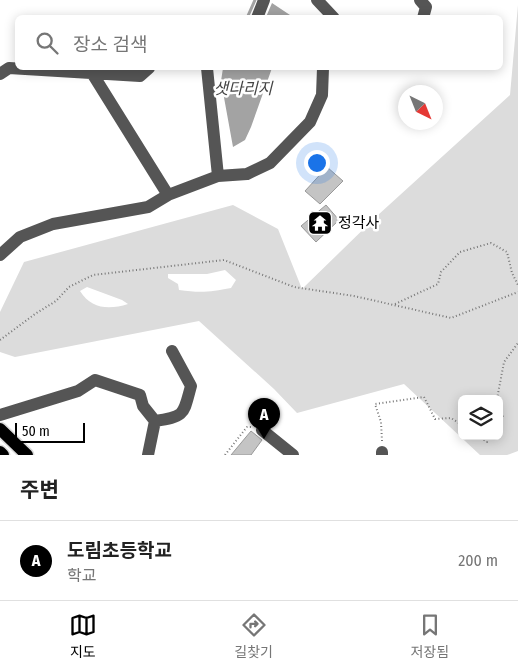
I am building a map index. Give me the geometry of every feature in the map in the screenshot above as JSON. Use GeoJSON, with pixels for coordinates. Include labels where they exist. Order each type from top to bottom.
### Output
{"type":"FeatureCollection","features":[{"type":"Feature","properties":{"kind":"main road"},"geometry":{"type":"LineString","coordinates":[[0,429],[27,455]]}},
{"type":"Feature","properties":{"kind":"main road"},"geometry":{"type":"LineString","coordinates":[[0,452],[3,455]]}},
{"type":"Feature","properties":{"kind":"street"},"geometry":{"type":"LineString","coordinates":[[258,15],[264,0]]}},
{"type":"Feature","properties":{"kind":"street"},"geometry":{"type":"LineString","coordinates":[[316,0],[331,15]]}},
{"type":"Feature","properties":{"kind":"street"},"geometry":{"type":"LineString","coordinates":[[420,0],[426,7],[424,15]]}},
{"type":"Feature","properties":{"kind":"street"},"geometry":{"type":"LineString","coordinates":[[0,74],[9,68],[15,68]]}},
{"type":"Feature","properties":{"kind":"street"},"geometry":{"type":"LineString","coordinates":[[42,70],[140,76],[147,70]]}},
{"type":"Feature","properties":{"kind":"street"},"geometry":{"type":"LineString","coordinates":[[207,70],[218,176]]}},
{"type":"Feature","properties":{"kind":"street"},"geometry":{"type":"LineString","coordinates":[[0,255],[20,237],[53,224],[148,207],[168,195],[218,176],[248,174],[270,164],[310,122],[322,95],[323,70]]}},
{"type":"Feature","properties":{"kind":"street"},"geometry":{"type":"LineString","coordinates":[[92,73],[168,195]]}},
{"type":"Feature","properties":{"kind":"street"},"geometry":{"type":"LineString","coordinates":[[154,421],[176,418],[184,410],[191,386],[172,351]]}},
{"type":"Feature","properties":{"kind":"street"},"geometry":{"type":"LineString","coordinates":[[0,414],[78,391],[95,380],[140,395],[143,406],[154,421],[148,455]]}},
{"type":"Feature","properties":{"kind":"street"},"geometry":{"type":"LineString","coordinates":[[262,430],[293,455]]}},
{"type":"Feature","properties":{"kind":"path"},"geometry":{"type":"LineString","coordinates":[[393,304],[438,284],[441,272],[460,252],[491,243],[507,252],[512,273],[518,284]]}},
{"type":"Feature","properties":{"kind":"path"},"geometry":{"type":"LineString","coordinates":[[0,340],[56,301],[69,287],[93,275],[224,260],[294,287],[354,296],[451,318],[518,292]]}},
{"type":"Feature","properties":{"kind":"path"},"geometry":{"type":"LineString","coordinates":[[498,395],[504,362],[518,343]]}},
{"type":"Feature","properties":{"kind":"path"},"geometry":{"type":"LineString","coordinates":[[382,454],[381,422],[375,404],[424,397],[435,420],[450,418],[458,423]]}},
{"type":"Feature","properties":{"kind":"path"},"geometry":{"type":"LineString","coordinates":[[226,455],[246,427],[251,426],[262,430]]}},
{"type":"Feature","properties":{"kind":"shaded area"},"geometry":{"type":"Polygon","coordinates":[[[518,5],[518,451],[507,455],[480,455],[464,440],[503,440],[503,395],[458,395],[458,434],[404,384],[297,413],[274,389],[199,321],[15,357],[0,352],[0,312],[24,262],[233,205],[278,229],[302,289],[378,215],[510,95],[518,5]],[[225,270],[207,274],[168,274],[168,278],[178,284],[179,290],[199,292],[231,288],[236,280],[225,270]],[[87,287],[80,291],[84,297],[95,305],[114,307],[128,304],[122,300],[87,287]]]}},
{"type":"Feature","properties":{"kind":"water"},"geometry":{"type":"Polygon","coordinates":[[[272,3],[290,15],[267,15],[272,3]]]}},
{"type":"Feature","properties":{"kind":"water","name":"샛다리지"},"geometry":{"type":"Polygon","coordinates":[[[223,70],[271,70],[245,140],[233,147],[221,81],[223,70]]]}},
{"type":"Feature","properties":{"kind":"building","name":"정각사"},"geometry":{"type":"Polygon","coordinates":[[[327,167],[343,181],[320,204],[305,191],[327,167]]]}},
{"type":"Feature","properties":{"kind":"building","name":"정각사"},"geometry":{"type":"Polygon","coordinates":[[[326,205],[339,220],[316,242],[301,226],[326,205]]]}},
{"type":"Feature","properties":{"kind":"building"},"geometry":{"type":"Polygon","coordinates":[[[251,431],[262,440],[251,455],[231,455],[251,431]]]}},
{"type":"Feature","properties":{"kind":"waterway"},"geometry":{"type":"LineString","coordinates":[[248,15],[255,0]]}},
{"type":"Feature","properties":{"kind":"place","name":"정각사"},"geometry":{"type":"Point","coordinates":[320,223]}},
{"type":"Feature","properties":{"kind":"place","name":"도림초등학교"},"geometry":{"type":"Point","coordinates":[264,439]}}]}
